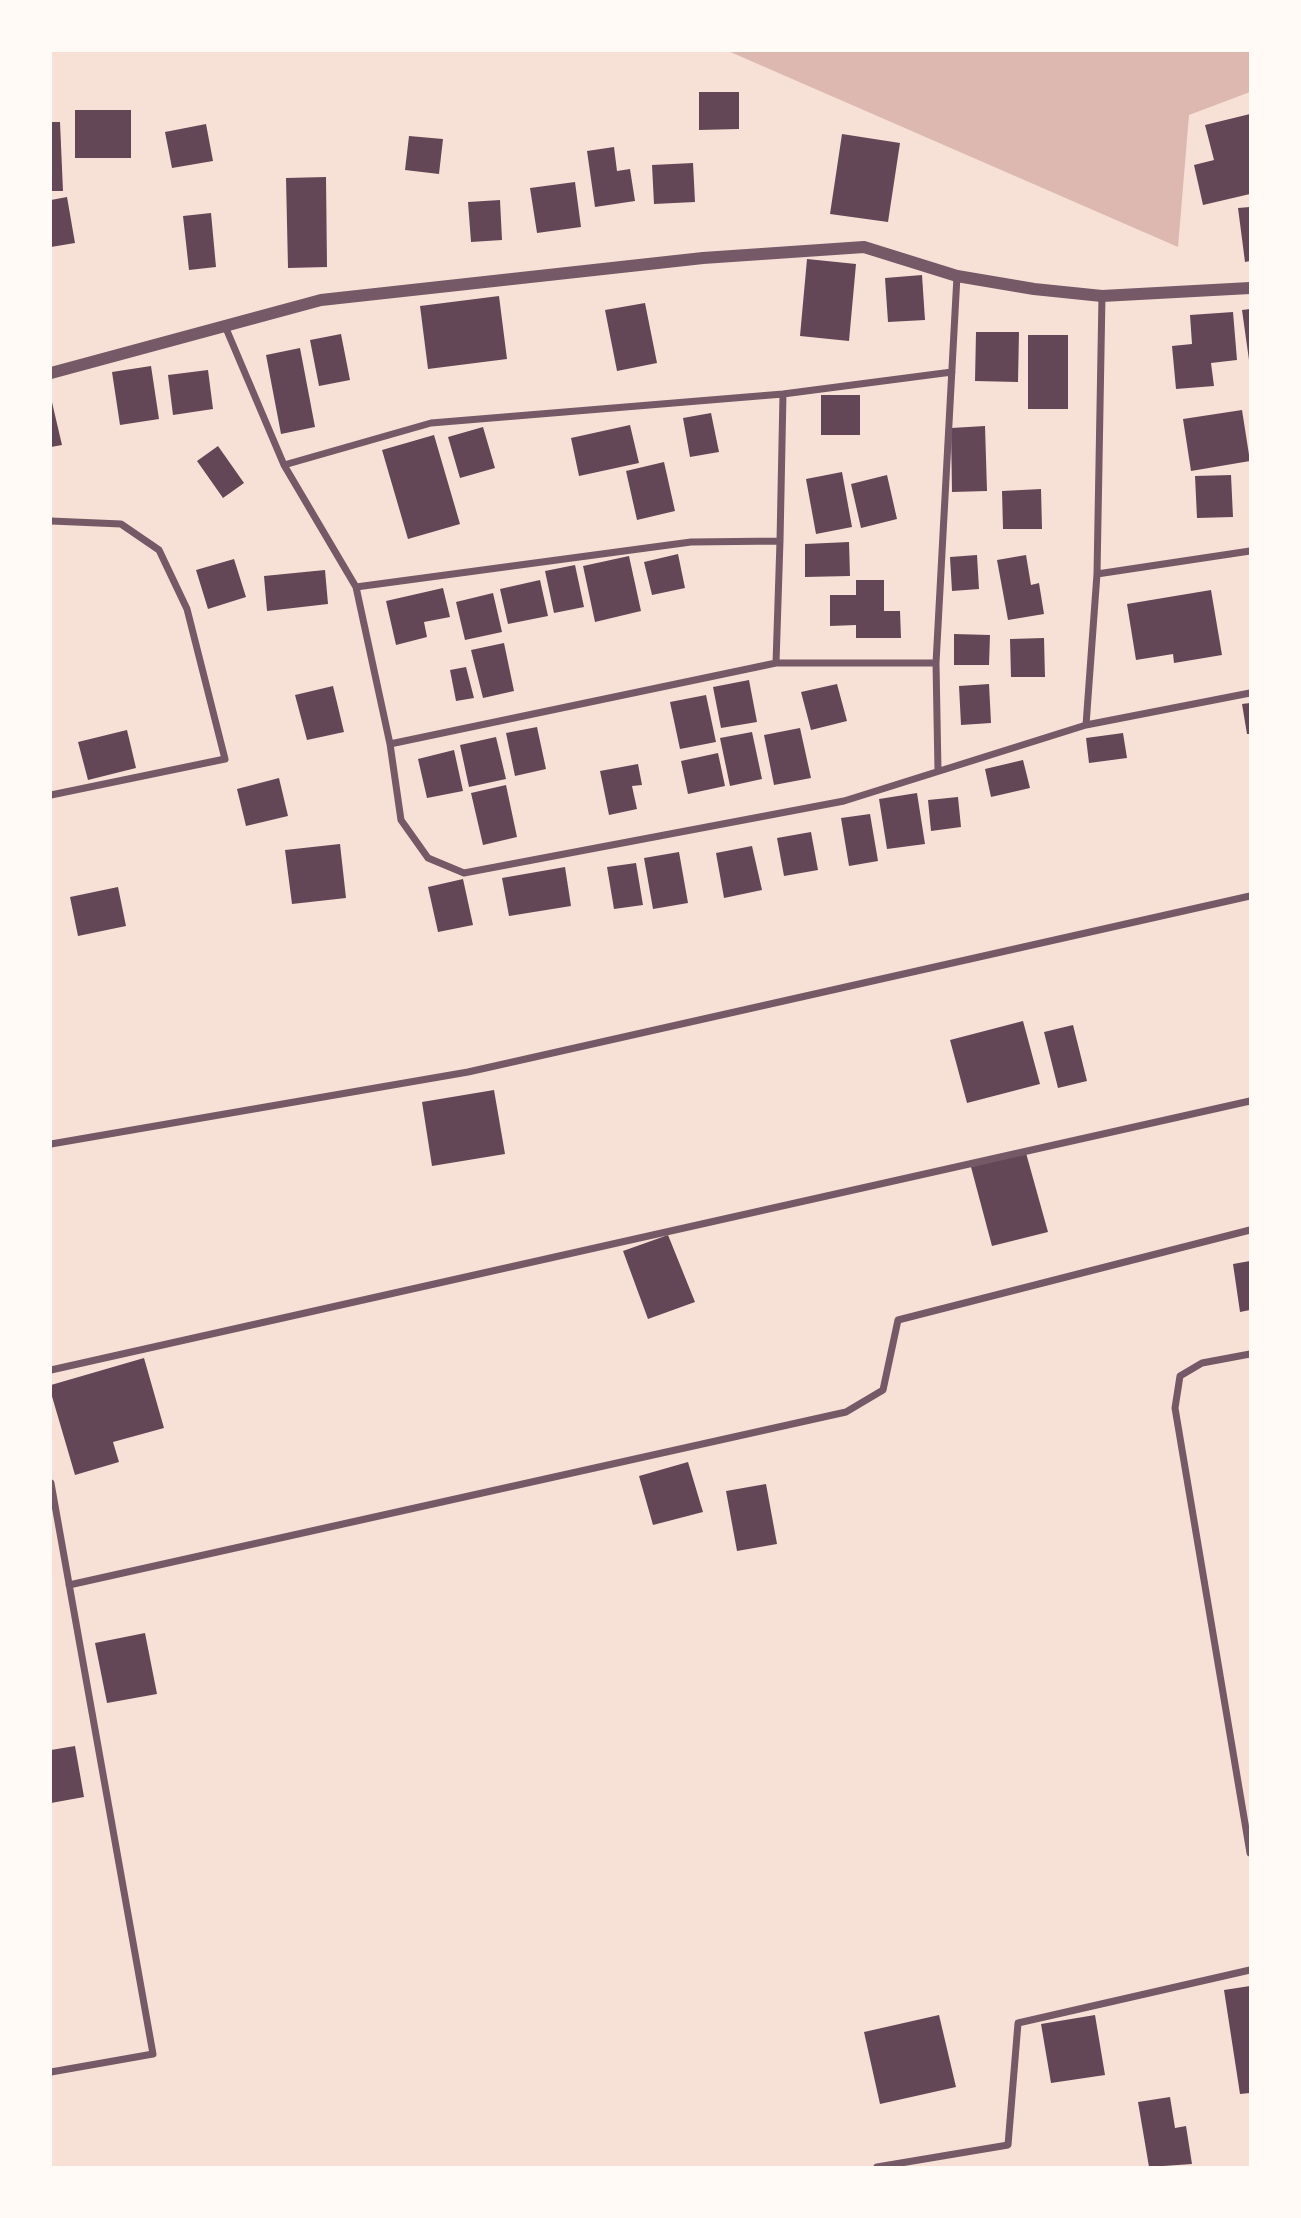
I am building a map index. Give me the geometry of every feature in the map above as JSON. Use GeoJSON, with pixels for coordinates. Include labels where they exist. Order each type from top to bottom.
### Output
{"type":"FeatureCollection","features":[{"type":"Feature","properties":{"kind":"street"},"geometry":{"type":"LineString","coordinates":[[51,373],[321,300],[703,258],[837,248],[864,247],[957,276],[1034,289],[1102,296],[1250,288]]}},
{"type":"Feature","properties":{"kind":"street"},"geometry":{"type":"LineString","coordinates":[[938,771],[936,663],[957,276]]}},
{"type":"Feature","properties":{"kind":"street"},"geometry":{"type":"LineString","coordinates":[[1086,725],[1097,574],[1102,296]]}},
{"type":"Feature","properties":{"kind":"street"},"geometry":{"type":"LineString","coordinates":[[225,326],[284,465],[356,587],[390,744],[401,821],[428,858],[464,873],[844,801],[1086,725],[1250,692]]}},
{"type":"Feature","properties":{"kind":"street"},"geometry":{"type":"LineString","coordinates":[[284,465],[431,423],[783,394],[952,372]]}},
{"type":"Feature","properties":{"kind":"street"},"geometry":{"type":"LineString","coordinates":[[776,663],[783,394]]}},
{"type":"Feature","properties":{"kind":"street"},"geometry":{"type":"LineString","coordinates":[[51,522],[121,524],[159,550],[187,609],[225,759],[51,795]]}},
{"type":"Feature","properties":{"kind":"street"},"geometry":{"type":"LineString","coordinates":[[356,587],[691,542],[780,541]]}},
{"type":"Feature","properties":{"kind":"street"},"geometry":{"type":"LineString","coordinates":[[1097,574],[1250,551]]}},
{"type":"Feature","properties":{"kind":"street"},"geometry":{"type":"LineString","coordinates":[[390,744],[776,663],[936,663]]}},
{"type":"Feature","properties":{"kind":"street"},"geometry":{"type":"LineString","coordinates":[[51,1144],[468,1072],[1250,896]]}},
{"type":"Feature","properties":{"kind":"street"},"geometry":{"type":"LineString","coordinates":[[51,1370],[1250,1101]]}},
{"type":"Feature","properties":{"kind":"street"},"geometry":{"type":"LineString","coordinates":[[69,1585],[846,1412],[884,1390],[898,1320],[1250,1230]]}},
{"type":"Feature","properties":{"kind":"street"},"geometry":{"type":"LineString","coordinates":[[1250,1354],[1202,1363],[1180,1376],[1175,1408],[1250,1853]]}},
{"type":"Feature","properties":{"kind":"street"},"geometry":{"type":"LineString","coordinates":[[51,1483],[153,2054],[51,2072]]}},
{"type":"Feature","properties":{"kind":"street"},"geometry":{"type":"LineString","coordinates":[[877,2167],[1008,2145],[1018,2023],[1250,1970]]}},
{"type":"Feature","properties":{"kind":"shaded area"},"geometry":{"type":"Polygon","coordinates":[[[728,51],[1250,51],[1250,92],[1189,115],[1178,247],[728,51]]]}},
{"type":"Feature","properties":{"kind":"building"},"geometry":{"type":"Polygon","coordinates":[[[699,92],[739,92],[739,129],[699,130],[699,92]]]}},
{"type":"Feature","properties":{"kind":"building"},"geometry":{"type":"Polygon","coordinates":[[[75,110],[131,110],[131,158],[75,158],[75,110]]]}},
{"type":"Feature","properties":{"kind":"building"},"geometry":{"type":"Polygon","coordinates":[[[1250,114],[1250,194],[1203,205],[1194,165],[1214,160],[1205,125],[1250,114]]]}},
{"type":"Feature","properties":{"kind":"building"},"geometry":{"type":"Polygon","coordinates":[[[51,122],[60,122],[63,191],[51,191],[51,122]]]}},
{"type":"Feature","properties":{"kind":"building"},"geometry":{"type":"Polygon","coordinates":[[[206,124],[213,161],[172,168],[165,132],[206,124]]]}},
{"type":"Feature","properties":{"kind":"building"},"geometry":{"type":"Polygon","coordinates":[[[842,134],[900,143],[888,222],[830,214],[842,134]]]}},
{"type":"Feature","properties":{"kind":"building"},"geometry":{"type":"Polygon","coordinates":[[[409,136],[443,139],[439,174],[405,170],[409,136]]]}},
{"type":"Feature","properties":{"kind":"building"},"geometry":{"type":"Polygon","coordinates":[[[614,147],[617,171],[630,169],[635,201],[595,207],[587,151],[614,147]]]}},
{"type":"Feature","properties":{"kind":"building"},"geometry":{"type":"Polygon","coordinates":[[[693,163],[695,202],[654,204],[652,165],[693,163]]]}},
{"type":"Feature","properties":{"kind":"building"},"geometry":{"type":"Polygon","coordinates":[[[326,177],[327,267],[288,268],[286,178],[326,177]]]}},
{"type":"Feature","properties":{"kind":"building"},"geometry":{"type":"Polygon","coordinates":[[[575,182],[581,227],[537,233],[530,188],[575,182]]]}},
{"type":"Feature","properties":{"kind":"building"},"geometry":{"type":"Polygon","coordinates":[[[67,197],[75,243],[51,247],[51,200],[67,197]]]}},
{"type":"Feature","properties":{"kind":"building"},"geometry":{"type":"Polygon","coordinates":[[[500,200],[502,240],[471,242],[468,202],[500,200]]]}},
{"type":"Feature","properties":{"kind":"building"},"geometry":{"type":"Polygon","coordinates":[[[1250,207],[1250,261],[1245,262],[1238,208],[1250,207]]]}},
{"type":"Feature","properties":{"kind":"building"},"geometry":{"type":"Polygon","coordinates":[[[211,213],[216,267],[189,270],[183,216],[211,213]]]}},
{"type":"Feature","properties":{"kind":"building"},"geometry":{"type":"Polygon","coordinates":[[[807,259],[856,264],[849,341],[800,336],[807,259]]]}},
{"type":"Feature","properties":{"kind":"building"},"geometry":{"type":"Polygon","coordinates":[[[922,275],[925,320],[888,322],[885,278],[922,275]]]}},
{"type":"Feature","properties":{"kind":"building"},"geometry":{"type":"Polygon","coordinates":[[[499,296],[507,359],[428,369],[420,306],[499,296]]]}},
{"type":"Feature","properties":{"kind":"building"},"geometry":{"type":"Polygon","coordinates":[[[645,303],[657,363],[617,371],[605,310],[645,303]]]}},
{"type":"Feature","properties":{"kind":"building"},"geometry":{"type":"Polygon","coordinates":[[[1250,309],[1250,360],[1249,360],[1242,310],[1250,309]]]}},
{"type":"Feature","properties":{"kind":"building"},"geometry":{"type":"Polygon","coordinates":[[[1233,312],[1237,360],[1211,363],[1214,386],[1176,389],[1172,346],[1192,344],[1190,315],[1233,312]]]}},
{"type":"Feature","properties":{"kind":"building"},"geometry":{"type":"Polygon","coordinates":[[[976,332],[1019,332],[1018,382],[975,381],[976,332]]]}},
{"type":"Feature","properties":{"kind":"building"},"geometry":{"type":"Polygon","coordinates":[[[341,334],[350,380],[319,386],[310,340],[341,334]]]}},
{"type":"Feature","properties":{"kind":"building"},"geometry":{"type":"Polygon","coordinates":[[[1028,335],[1068,335],[1068,409],[1028,409],[1028,335]]]}},
{"type":"Feature","properties":{"kind":"building"},"geometry":{"type":"Polygon","coordinates":[[[300,348],[315,427],[281,434],[266,355],[300,348]]]}},
{"type":"Feature","properties":{"kind":"building"},"geometry":{"type":"Polygon","coordinates":[[[151,366],[159,419],[120,425],[112,372],[151,366]]]}},
{"type":"Feature","properties":{"kind":"building"},"geometry":{"type":"Polygon","coordinates":[[[208,370],[213,409],[173,415],[168,375],[208,370]]]}},
{"type":"Feature","properties":{"kind":"building"},"geometry":{"type":"Polygon","coordinates":[[[821,395],[860,395],[860,435],[821,435],[821,395]]]}},
{"type":"Feature","properties":{"kind":"building"},"geometry":{"type":"Polygon","coordinates":[[[51,398],[62,445],[51,447],[51,398]]]}},
{"type":"Feature","properties":{"kind":"building"},"geometry":{"type":"Polygon","coordinates":[[[1242,410],[1250,461],[1191,471],[1183,419],[1242,410]]]}},
{"type":"Feature","properties":{"kind":"building"},"geometry":{"type":"Polygon","coordinates":[[[711,413],[719,452],[690,457],[683,418],[711,413]]]}},
{"type":"Feature","properties":{"kind":"building"},"geometry":{"type":"Polygon","coordinates":[[[630,425],[639,463],[579,476],[571,438],[630,425]]]}},
{"type":"Feature","properties":{"kind":"building"},"geometry":{"type":"Polygon","coordinates":[[[985,426],[987,491],[952,492],[951,428],[985,426]]]}},
{"type":"Feature","properties":{"kind":"building"},"geometry":{"type":"Polygon","coordinates":[[[483,427],[495,468],[460,478],[448,437],[483,427]]]}},
{"type":"Feature","properties":{"kind":"building"},"geometry":{"type":"Polygon","coordinates":[[[434,435],[460,524],[408,539],[382,450],[434,435]]]}},
{"type":"Feature","properties":{"kind":"building"},"geometry":{"type":"Polygon","coordinates":[[[218,446],[244,483],[223,498],[197,461],[218,446]]]}},
{"type":"Feature","properties":{"kind":"building"},"geometry":{"type":"Polygon","coordinates":[[[664,462],[675,511],[637,520],[626,471],[664,462]]]}},
{"type":"Feature","properties":{"kind":"building"},"geometry":{"type":"Polygon","coordinates":[[[842,472],[852,527],[816,534],[806,479],[842,472]]]}},
{"type":"Feature","properties":{"kind":"building"},"geometry":{"type":"Polygon","coordinates":[[[887,475],[897,519],[861,528],[851,484],[887,475]]]}},
{"type":"Feature","properties":{"kind":"building"},"geometry":{"type":"Polygon","coordinates":[[[1231,475],[1233,517],[1197,518],[1195,476],[1231,475]]]}},
{"type":"Feature","properties":{"kind":"building"},"geometry":{"type":"Polygon","coordinates":[[[1041,489],[1042,529],[1003,529],[1002,491],[1041,489]]]}},
{"type":"Feature","properties":{"kind":"building"},"geometry":{"type":"Polygon","coordinates":[[[849,542],[850,576],[805,577],[805,544],[849,542]]]}},
{"type":"Feature","properties":{"kind":"building"},"geometry":{"type":"Polygon","coordinates":[[[678,554],[685,588],[652,595],[644,562],[678,554]]]}},
{"type":"Feature","properties":{"kind":"building"},"geometry":{"type":"Polygon","coordinates":[[[977,555],[979,589],[952,591],[950,557],[977,555]]]}},
{"type":"Feature","properties":{"kind":"building"},"geometry":{"type":"Polygon","coordinates":[[[1026,555],[1031,585],[1039,583],[1044,614],[1008,620],[997,560],[1026,555]]]}},
{"type":"Feature","properties":{"kind":"building"},"geometry":{"type":"Polygon","coordinates":[[[629,556],[641,611],[595,622],[583,566],[629,556]]]}},
{"type":"Feature","properties":{"kind":"building"},"geometry":{"type":"Polygon","coordinates":[[[234,559],[246,597],[208,609],[196,570],[234,559]]]}},
{"type":"Feature","properties":{"kind":"building"},"geometry":{"type":"Polygon","coordinates":[[[575,565],[584,607],[554,613],[545,571],[575,565]]]}},
{"type":"Feature","properties":{"kind":"building"},"geometry":{"type":"Polygon","coordinates":[[[325,570],[328,604],[267,611],[264,576],[325,570]]]}},
{"type":"Feature","properties":{"kind":"building"},"geometry":{"type":"Polygon","coordinates":[[[540,580],[548,616],[508,624],[500,589],[540,580]]]}},
{"type":"Feature","properties":{"kind":"building"},"geometry":{"type":"Polygon","coordinates":[[[856,580],[884,580],[884,611],[900,611],[901,638],[856,638],[856,625],[830,626],[830,595],[856,595],[856,580]]]}},
{"type":"Feature","properties":{"kind":"building"},"geometry":{"type":"Polygon","coordinates":[[[443,588],[450,617],[424,622],[427,637],[396,645],[386,601],[443,588]]]}},
{"type":"Feature","properties":{"kind":"building"},"geometry":{"type":"Polygon","coordinates":[[[1211,590],[1222,655],[1174,663],[1173,654],[1136,660],[1127,604],[1211,590]]]}},
{"type":"Feature","properties":{"kind":"building"},"geometry":{"type":"Polygon","coordinates":[[[493,593],[502,632],[465,640],[456,602],[493,593]]]}},
{"type":"Feature","properties":{"kind":"building"},"geometry":{"type":"Polygon","coordinates":[[[954,634],[990,635],[989,665],[954,665],[954,634]]]}},
{"type":"Feature","properties":{"kind":"building"},"geometry":{"type":"Polygon","coordinates":[[[1044,638],[1045,677],[1011,677],[1010,639],[1044,638]]]}},
{"type":"Feature","properties":{"kind":"building"},"geometry":{"type":"Polygon","coordinates":[[[504,643],[514,691],[483,698],[471,650],[504,643]]]}},
{"type":"Feature","properties":{"kind":"building"},"geometry":{"type":"Polygon","coordinates":[[[466,667],[474,698],[456,701],[450,670],[466,667]]]}},
{"type":"Feature","properties":{"kind":"building"},"geometry":{"type":"Polygon","coordinates":[[[749,680],[757,722],[721,728],[713,687],[749,680]]]}},
{"type":"Feature","properties":{"kind":"building"},"geometry":{"type":"Polygon","coordinates":[[[837,684],[847,721],[811,730],[801,692],[837,684]]]}},
{"type":"Feature","properties":{"kind":"building"},"geometry":{"type":"Polygon","coordinates":[[[989,684],[991,723],[961,725],[959,686],[989,684]]]}},
{"type":"Feature","properties":{"kind":"building"},"geometry":{"type":"Polygon","coordinates":[[[333,686],[344,732],[307,740],[295,695],[333,686]]]}},
{"type":"Feature","properties":{"kind":"building"},"geometry":{"type":"Polygon","coordinates":[[[706,695],[716,742],[680,749],[670,702],[706,695]]]}},
{"type":"Feature","properties":{"kind":"building"},"geometry":{"type":"Polygon","coordinates":[[[1250,703],[1250,734],[1247,734],[1242,704],[1250,703]]]}},
{"type":"Feature","properties":{"kind":"building"},"geometry":{"type":"Polygon","coordinates":[[[537,727],[546,769],[515,776],[506,733],[537,727]]]}},
{"type":"Feature","properties":{"kind":"building"},"geometry":{"type":"Polygon","coordinates":[[[800,728],[811,778],[774,785],[764,735],[800,728]]]}},
{"type":"Feature","properties":{"kind":"building"},"geometry":{"type":"Polygon","coordinates":[[[127,730],[136,768],[88,780],[78,742],[127,730]]]}},
{"type":"Feature","properties":{"kind":"building"},"geometry":{"type":"Polygon","coordinates":[[[752,732],[762,779],[730,786],[720,738],[752,732]]]}},
{"type":"Feature","properties":{"kind":"building"},"geometry":{"type":"Polygon","coordinates":[[[1123,733],[1127,758],[1089,763],[1086,738],[1123,733]]]}},
{"type":"Feature","properties":{"kind":"building"},"geometry":{"type":"Polygon","coordinates":[[[496,737],[506,779],[469,787],[460,745],[496,737]]]}},
{"type":"Feature","properties":{"kind":"building"},"geometry":{"type":"Polygon","coordinates":[[[454,750],[463,791],[427,798],[418,759],[454,750]]]}},
{"type":"Feature","properties":{"kind":"building"},"geometry":{"type":"Polygon","coordinates":[[[718,753],[725,786],[688,794],[681,761],[718,753]]]}},
{"type":"Feature","properties":{"kind":"building"},"geometry":{"type":"Polygon","coordinates":[[[1023,760],[1030,788],[991,797],[985,769],[1023,760]]]}},
{"type":"Feature","properties":{"kind":"building"},"geometry":{"type":"Polygon","coordinates":[[[638,764],[642,785],[632,786],[637,809],[609,815],[600,771],[638,764]]]}},
{"type":"Feature","properties":{"kind":"building"},"geometry":{"type":"Polygon","coordinates":[[[279,778],[288,816],[246,826],[237,789],[279,778]]]}},
{"type":"Feature","properties":{"kind":"building"},"geometry":{"type":"Polygon","coordinates":[[[506,785],[517,837],[483,845],[471,793],[506,785]]]}},
{"type":"Feature","properties":{"kind":"building"},"geometry":{"type":"Polygon","coordinates":[[[917,793],[925,844],[887,849],[879,799],[917,793]]]}},
{"type":"Feature","properties":{"kind":"building"},"geometry":{"type":"Polygon","coordinates":[[[958,797],[961,827],[931,831],[928,800],[958,797]]]}},
{"type":"Feature","properties":{"kind":"building"},"geometry":{"type":"Polygon","coordinates":[[[870,814],[878,861],[849,866],[841,818],[870,814]]]}},
{"type":"Feature","properties":{"kind":"building"},"geometry":{"type":"Polygon","coordinates":[[[811,832],[818,870],[784,876],[777,838],[811,832]]]}},
{"type":"Feature","properties":{"kind":"building"},"geometry":{"type":"Polygon","coordinates":[[[340,844],[346,898],[292,904],[285,850],[340,844]]]}},
{"type":"Feature","properties":{"kind":"building"},"geometry":{"type":"Polygon","coordinates":[[[752,846],[762,890],[724,898],[716,853],[752,846]]]}},
{"type":"Feature","properties":{"kind":"building"},"geometry":{"type":"Polygon","coordinates":[[[679,852],[688,903],[653,909],[644,858],[679,852]]]}},
{"type":"Feature","properties":{"kind":"building"},"geometry":{"type":"Polygon","coordinates":[[[636,863],[643,905],[614,909],[607,867],[636,863]]]}},
{"type":"Feature","properties":{"kind":"building"},"geometry":{"type":"Polygon","coordinates":[[[565,867],[571,906],[509,916],[502,878],[565,867]]]}},
{"type":"Feature","properties":{"kind":"building"},"geometry":{"type":"Polygon","coordinates":[[[463,879],[473,925],[438,932],[428,887],[463,879]]]}},
{"type":"Feature","properties":{"kind":"building"},"geometry":{"type":"Polygon","coordinates":[[[118,887],[126,926],[78,936],[70,897],[118,887]]]}},
{"type":"Feature","properties":{"kind":"building"},"geometry":{"type":"Polygon","coordinates":[[[1023,1021],[1040,1084],[967,1103],[950,1040],[1023,1021]]]}},
{"type":"Feature","properties":{"kind":"building"},"geometry":{"type":"Polygon","coordinates":[[[1073,1025],[1087,1081],[1058,1088],[1044,1032],[1073,1025]]]}},
{"type":"Feature","properties":{"kind":"building"},"geometry":{"type":"Polygon","coordinates":[[[494,1090],[505,1154],[432,1166],[422,1102],[494,1090]]]}},
{"type":"Feature","properties":{"kind":"building"},"geometry":{"type":"Polygon","coordinates":[[[1026,1153],[1048,1232],[992,1246],[971,1167],[1026,1153]]]}},
{"type":"Feature","properties":{"kind":"building"},"geometry":{"type":"Polygon","coordinates":[[[668,1235],[695,1302],[648,1319],[623,1251],[668,1235]]]}},
{"type":"Feature","properties":{"kind":"building"},"geometry":{"type":"Polygon","coordinates":[[[1250,1261],[1250,1310],[1240,1312],[1233,1264],[1250,1261]]]}},
{"type":"Feature","properties":{"kind":"building"},"geometry":{"type":"Polygon","coordinates":[[[144,1358],[164,1428],[113,1442],[119,1462],[75,1475],[51,1385],[144,1358]]]}},
{"type":"Feature","properties":{"kind":"building"},"geometry":{"type":"Polygon","coordinates":[[[688,1462],[703,1512],[653,1525],[639,1476],[688,1462]]]}},
{"type":"Feature","properties":{"kind":"building"},"geometry":{"type":"Polygon","coordinates":[[[766,1484],[777,1544],[737,1551],[726,1491],[766,1484]]]}},
{"type":"Feature","properties":{"kind":"building"},"geometry":{"type":"Polygon","coordinates":[[[145,1633],[157,1694],[107,1703],[95,1643],[145,1633]]]}},
{"type":"Feature","properties":{"kind":"building"},"geometry":{"type":"Polygon","coordinates":[[[75,1746],[84,1797],[51,1803],[51,1750],[75,1746]]]}},
{"type":"Feature","properties":{"kind":"building"},"geometry":{"type":"Polygon","coordinates":[[[1250,1986],[1250,2093],[1240,2094],[1224,1990],[1250,1986]]]}},
{"type":"Feature","properties":{"kind":"building"},"geometry":{"type":"Polygon","coordinates":[[[939,2015],[956,2087],[880,2104],[864,2032],[939,2015]]]}},
{"type":"Feature","properties":{"kind":"building"},"geometry":{"type":"Polygon","coordinates":[[[1095,2015],[1105,2075],[1051,2083],[1041,2024],[1095,2015]]]}},
{"type":"Feature","properties":{"kind":"building"},"geometry":{"type":"Polygon","coordinates":[[[1170,2097],[1175,2128],[1186,2126],[1192,2164],[1149,2167],[1138,2102],[1170,2097]]]}}]}
